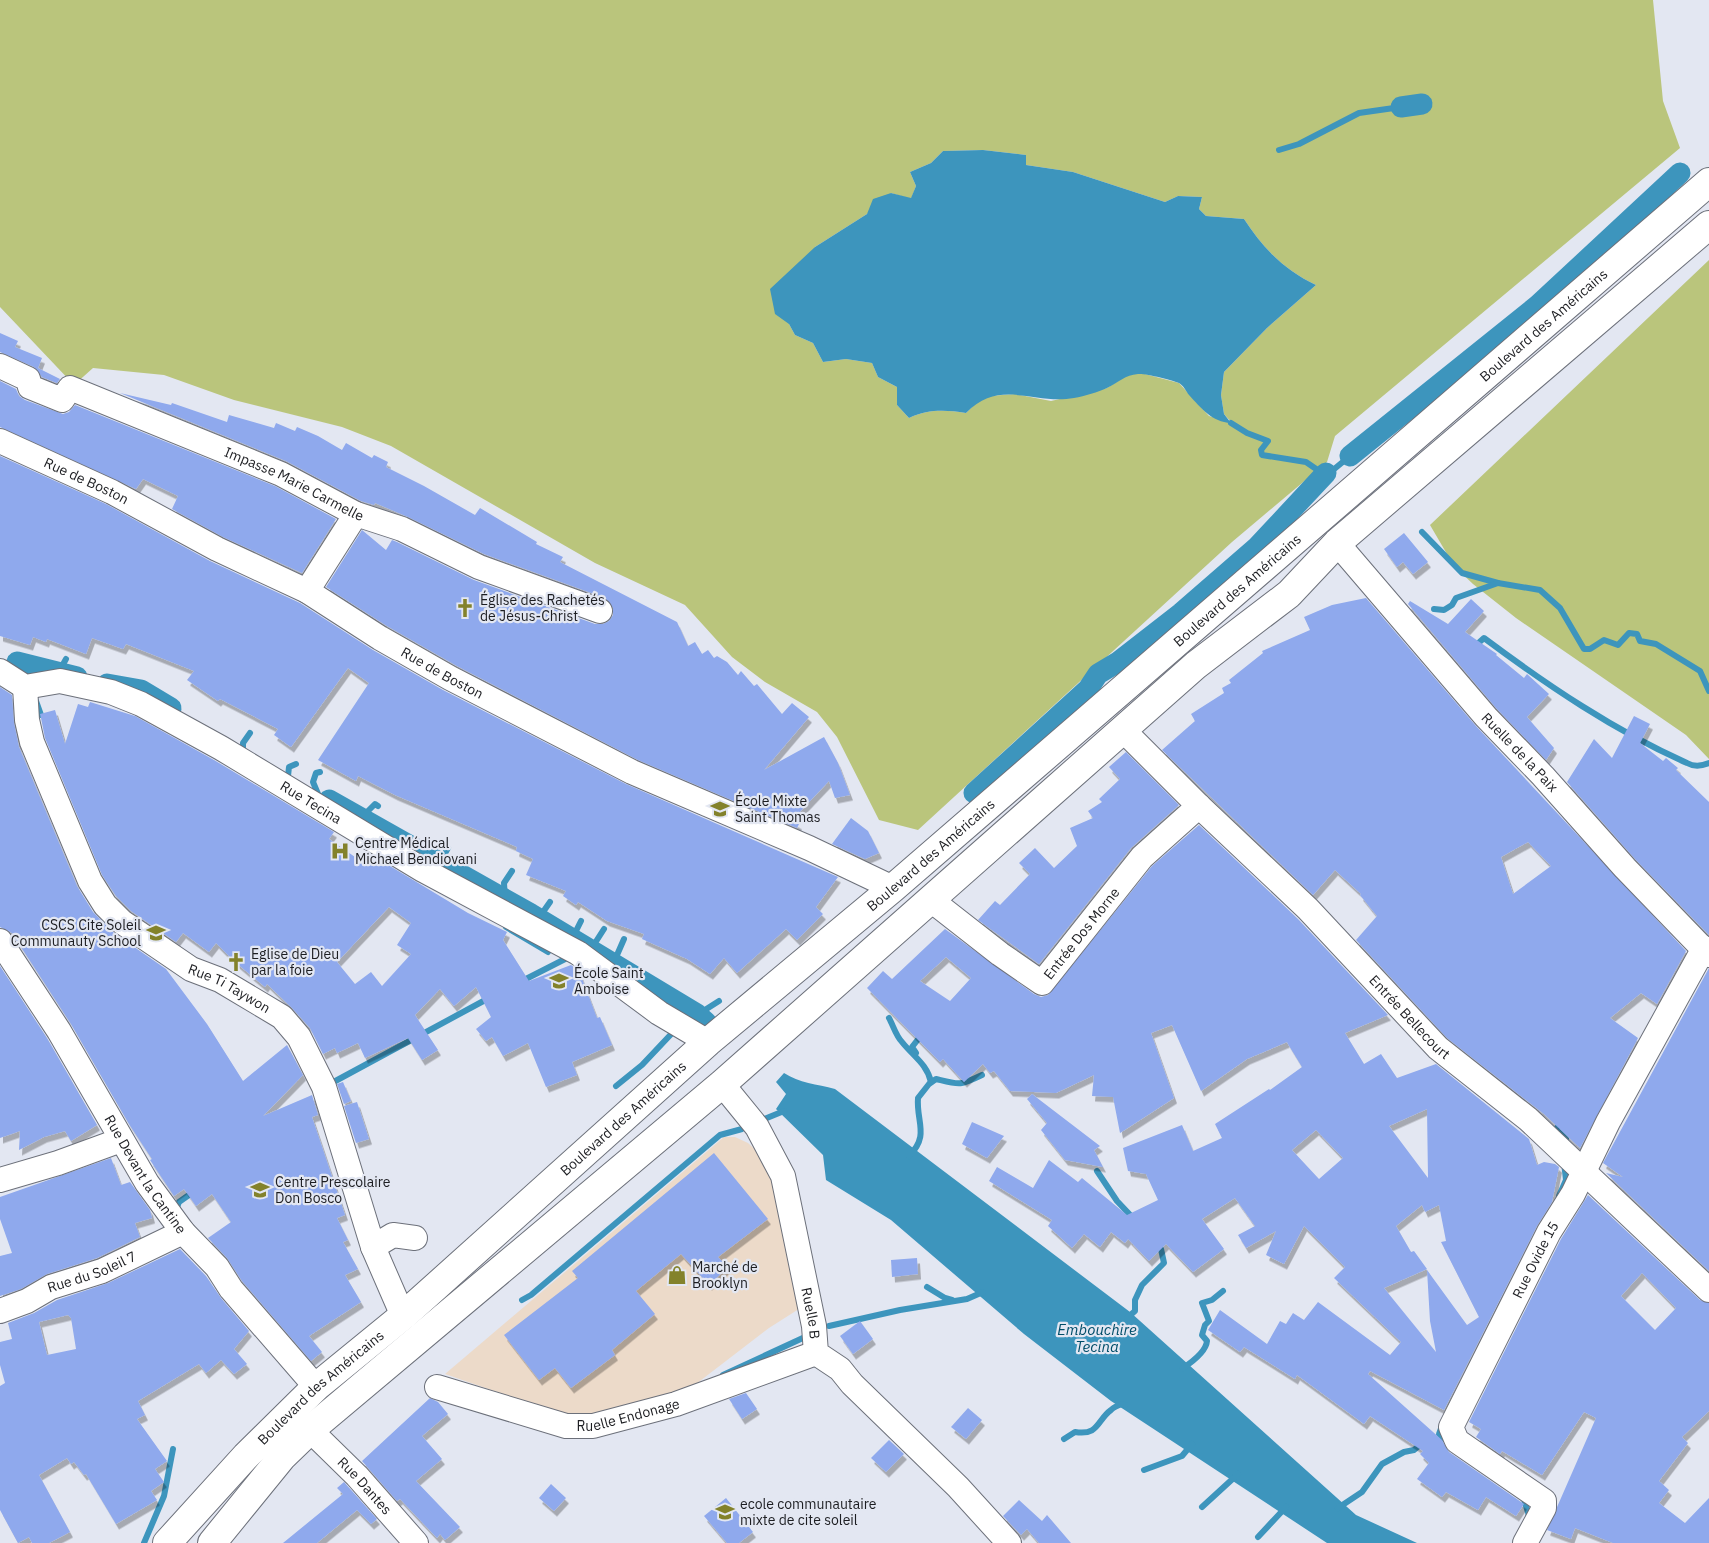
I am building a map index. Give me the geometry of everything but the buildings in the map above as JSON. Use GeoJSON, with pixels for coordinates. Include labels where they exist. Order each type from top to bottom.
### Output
{"type":"FeatureCollection","features":[{"type":"Feature","properties":{"kind":"main road","name":"Boulevard des Américains"},"geometry":{"type":"LineString","coordinates":[[167,1543],[246,1456],[316,1387],[403,1316],[708,1042],[893,888],[1709,182]]}},
{"type":"Feature","properties":{"kind":"main road","name":"Boulevard des Américains"},"geometry":{"type":"LineString","coordinates":[[212,1543],[282,1457],[310,1430],[722,1084],[1196,665],[1289,594],[1337,543],[1709,225]]}},
{"type":"Feature","properties":{"kind":"street","name":"Impasse Marie Carmelle"},"geometry":{"type":"LineString","coordinates":[[0,366],[28,378],[30,387],[62,400],[70,388],[281,474],[356,514],[402,528],[487,570],[600,612]]}},
{"type":"Feature","properties":{"kind":"street","name":"Rue de Boston"},"geometry":{"type":"LineString","coordinates":[[0,440],[112,492],[218,549],[307,590],[380,638],[450,678],[632,772],[801,844],[893,888]]}},
{"type":"Feature","properties":{"kind":"street"},"geometry":{"type":"LineString","coordinates":[[307,590],[356,514]]}},
{"type":"Feature","properties":{"kind":"street","name":"Ruelle de la Paix"},"geometry":{"type":"LineString","coordinates":[[1337,543],[1486,717],[1544,776],[1625,868],[1706,952]]}},
{"type":"Feature","properties":{"kind":"street"},"geometry":{"type":"LineString","coordinates":[[0,671],[25,686]]}},
{"type":"Feature","properties":{"kind":"street","name":"Rue Tecina"},"geometry":{"type":"LineString","coordinates":[[25,686],[60,681],[111,692],[141,704],[221,748],[423,870],[578,952],[659,1013],[708,1042]]}},
{"type":"Feature","properties":{"kind":"street","name":"Rue Ti Taywon"},"geometry":{"type":"LineString","coordinates":[[25,686],[27,720],[32,742],[90,881],[105,905],[122,922],[191,969],[220,980],[282,1017],[299,1037],[324,1087],[372,1247],[403,1316]]}},
{"type":"Feature","properties":{"kind":"street","name":"Entrée Bellecourt"},"geometry":{"type":"LineString","coordinates":[[1123,730],[1199,806],[1308,909],[1438,1048],[1528,1119],[1709,1290]]}},
{"type":"Feature","properties":{"kind":"street","name":"Entrée Dos Morne"},"geometry":{"type":"LineString","coordinates":[[931,900],[1000,954],[1042,983],[1142,857],[1199,806]]}},
{"type":"Feature","properties":{"kind":"street","name":"Rue Devant la Cantine"},"geometry":{"type":"LineString","coordinates":[[0,941],[59,1031],[121,1140],[148,1183],[184,1232],[217,1267],[231,1289],[316,1387]]}},
{"type":"Feature","properties":{"kind":"street","name":"Rue Ovide 15"},"geometry":{"type":"LineString","coordinates":[[1525,1543],[1544,1508],[1544,1501],[1457,1441],[1451,1427],[1549,1232],[1573,1194],[1608,1122],[1706,952]]}},
{"type":"Feature","properties":{"kind":"street","name":"Ruelle B"},"geometry":{"type":"LineString","coordinates":[[722,1084],[757,1126],[783,1176],[814,1326],[816,1353],[840,1369],[852,1384],[958,1487],[1009,1543]]}},
{"type":"Feature","properties":{"kind":"street"},"geometry":{"type":"LineString","coordinates":[[0,1180],[58,1163],[121,1140]]}},
{"type":"Feature","properties":{"kind":"street","name":"Rue du Soleil 7"},"geometry":{"type":"LineString","coordinates":[[0,1311],[27,1301],[51,1287],[102,1271],[184,1232]]}},
{"type":"Feature","properties":{"kind":"street"},"geometry":{"type":"LineString","coordinates":[[372,1247],[393,1235],[415,1238]]}},
{"type":"Feature","properties":{"kind":"street","name":"Ruelle Endonage"},"geometry":{"type":"LineString","coordinates":[[437,1387],[566,1426],[593,1426],[676,1404],[816,1353]]}},
{"type":"Feature","properties":{"kind":"street","name":"Rue Dantes"},"geometry":{"type":"LineString","coordinates":[[310,1430],[357,1476],[416,1543]]}},
{"type":"Feature","properties":{"kind":"shaded area","name":"Marché de Brooklyn"},"geometry":{"type":"Polygon","coordinates":[[[724,1137],[735,1137],[748,1143],[759,1153],[770,1172],[802,1307],[769,1328],[683,1394],[594,1416],[566,1416],[445,1374],[724,1137]]]}},
{"type":"Feature","properties":{"kind":"green space"},"geometry":{"type":"Polygon","coordinates":[[[0,0],[1653,0],[1663,101],[1680,148],[1335,436],[1327,462],[1232,542],[918,830],[879,820],[837,737],[817,712],[765,682],[732,657],[685,605],[595,563],[391,446],[342,427],[234,400],[164,375],[93,368],[74,385],[0,307],[0,0]],[[983,150],[943,151],[931,163],[910,172],[916,186],[911,199],[891,193],[867,214],[815,247],[789,324],[795,335],[813,343],[823,362],[846,359],[872,363],[878,377],[897,387],[897,405],[909,418],[937,411],[966,413],[976,403],[989,396],[1015,394],[1051,401],[1107,388],[1127,375],[1141,373],[1179,383],[1209,416],[1231,422],[1224,414],[1221,395],[1224,372],[1267,328],[1316,285],[1304,279],[1275,257],[1244,219],[1206,216],[1199,209],[1202,197],[1178,196],[1165,202],[1073,172],[1026,165],[1026,155],[983,150]]]}},
{"type":"Feature","properties":{"kind":"green space"},"geometry":{"type":"Polygon","coordinates":[[[1709,260],[1709,759],[1686,735],[1516,618],[1473,584],[1454,566],[1430,525],[1709,260]]]}},
{"type":"Feature","properties":{"kind":"water"},"geometry":{"type":"Polygon","coordinates":[[[983,150],[1026,155],[1026,165],[1073,172],[1165,202],[1178,196],[1202,197],[1199,209],[1206,216],[1244,219],[1275,257],[1304,279],[1316,285],[1267,328],[1224,372],[1221,395],[1224,414],[1231,423],[1218,420],[1207,414],[1179,383],[1141,374],[1129,376],[1111,386],[1074,398],[1059,399],[1004,395],[991,397],[966,413],[937,411],[909,418],[897,405],[897,387],[878,377],[872,363],[846,359],[823,362],[813,343],[795,335],[789,324],[775,314],[770,289],[815,247],[867,214],[873,199],[891,193],[911,198],[916,186],[910,172],[931,163],[943,151],[983,150]]]}},
{"type":"Feature","properties":{"kind":"water","name":"Embouchire Tecina"},"geometry":{"type":"Polygon","coordinates":[[[784,1073],[802,1081],[835,1089],[1130,1312],[1356,1515],[1417,1543],[1327,1543],[1111,1401],[1024,1334],[891,1220],[826,1180],[823,1155],[776,1109],[786,1094],[776,1082],[784,1073]]]}},
{"type":"Feature","properties":{"kind":"waterway"},"geometry":{"type":"LineString","coordinates":[[1401,107],[1422,104]]}},
{"type":"Feature","properties":{"kind":"waterway"},"geometry":{"type":"LineString","coordinates":[[1279,150],[1299,144],[1359,113],[1401,107]]}},
{"type":"Feature","properties":{"kind":"waterway"},"geometry":{"type":"LineString","coordinates":[[1350,456],[1538,305],[1680,173]]}},
{"type":"Feature","properties":{"kind":"waterway"},"geometry":{"type":"LineString","coordinates":[[1231,423],[1247,433],[1268,441],[1261,450],[1262,455],[1306,462],[1322,473],[1333,470],[1350,456],[1356,459]]}},
{"type":"Feature","properties":{"kind":"waterway"},"geometry":{"type":"LineString","coordinates":[[974,793],[1088,689],[1098,674],[1118,662],[1181,613],[1257,547],[1326,473]]}},
{"type":"Feature","properties":{"kind":"waterway"},"geometry":{"type":"LineString","coordinates":[[1422,532],[1462,573],[1498,583],[1540,590],[1560,608],[1584,649],[1590,649],[1604,640],[1618,645],[1629,633],[1637,634],[1640,641],[1656,644],[1700,671],[1709,691]]}},
{"type":"Feature","properties":{"kind":"waterway"},"geometry":{"type":"LineString","coordinates":[[1434,609],[1444,610],[1452,605],[1456,598],[1498,583]]}},
{"type":"Feature","properties":{"kind":"waterway"},"geometry":{"type":"LineString","coordinates":[[1473,648],[1484,638],[1557,690],[1634,737],[1692,765],[1698,766],[1709,763]]}},
{"type":"Feature","properties":{"kind":"waterway"},"geometry":{"type":"LineString","coordinates":[[64,674],[61,668],[66,659]]}},
{"type":"Feature","properties":{"kind":"waterway"},"geometry":{"type":"LineString","coordinates":[[17,662],[77,677]]}},
{"type":"Feature","properties":{"kind":"waterway"},"geometry":{"type":"LineString","coordinates":[[20,678],[31,666]]}},
{"type":"Feature","properties":{"kind":"waterway"},"geometry":{"type":"LineString","coordinates":[[34,679],[38,669]]}},
{"type":"Feature","properties":{"kind":"waterway"},"geometry":{"type":"LineString","coordinates":[[107,684],[141,690],[171,708]]}},
{"type":"Feature","properties":{"kind":"waterway"},"geometry":{"type":"LineString","coordinates":[[36,701],[41,715]]}},
{"type":"Feature","properties":{"kind":"waterway"},"geometry":{"type":"LineString","coordinates":[[243,750],[243,743],[250,733]]}},
{"type":"Feature","properties":{"kind":"waterway"},"geometry":{"type":"LineString","coordinates":[[288,776],[289,767],[296,764]]}},
{"type":"Feature","properties":{"kind":"waterway"},"geometry":{"type":"LineString","coordinates":[[318,794],[313,782],[316,773],[320,772]]}},
{"type":"Feature","properties":{"kind":"waterway"},"geometry":{"type":"LineString","coordinates":[[329,800],[531,914],[697,1014],[706,1022]]}},
{"type":"Feature","properties":{"kind":"waterway"},"geometry":{"type":"LineString","coordinates":[[370,824],[367,812],[375,804],[378,806]]}},
{"type":"Feature","properties":{"kind":"waterway"},"geometry":{"type":"LineString","coordinates":[[447,867],[444,855],[448,848]]}},
{"type":"Feature","properties":{"kind":"waterway"},"geometry":{"type":"LineString","coordinates":[[505,900],[504,883],[512,871]]}},
{"type":"Feature","properties":{"kind":"waterway"},"geometry":{"type":"LineString","coordinates":[[550,902],[543,912],[551,926]]}},
{"type":"Feature","properties":{"kind":"waterway"},"geometry":{"type":"LineString","coordinates":[[576,940],[574,935],[581,921]]}},
{"type":"Feature","properties":{"kind":"waterway"},"geometry":{"type":"LineString","coordinates":[[506,927],[548,952]]}},
{"type":"Feature","properties":{"kind":"waterway"},"geometry":{"type":"LineString","coordinates":[[594,951],[595,943],[604,929]]}},
{"type":"Feature","properties":{"kind":"waterway"},"geometry":{"type":"LineString","coordinates":[[617,965],[617,955],[624,939]]}},
{"type":"Feature","properties":{"kind":"waterway"},"geometry":{"type":"LineString","coordinates":[[520,982],[571,956]]}},
{"type":"Feature","properties":{"kind":"waterway"},"geometry":{"type":"LineString","coordinates":[[328,1085],[489,998]]}},
{"type":"Feature","properties":{"kind":"waterway"},"geometry":{"type":"LineString","coordinates":[[686,1022],[719,1001]]}},
{"type":"Feature","properties":{"kind":"waterway"},"geometry":{"type":"LineString","coordinates":[[889,1018],[898,1037],[923,1065],[931,1082]]}},
{"type":"Feature","properties":{"kind":"waterway"},"geometry":{"type":"LineString","coordinates":[[616,1086],[642,1065],[675,1030]]}},
{"type":"Feature","properties":{"kind":"waterway"},"geometry":{"type":"LineString","coordinates":[[916,1053],[912,1047],[923,1033]]}},
{"type":"Feature","properties":{"kind":"waterway"},"geometry":{"type":"LineString","coordinates":[[909,1156],[921,1135],[918,1098],[929,1084],[936,1079],[964,1083],[982,1075]]}},
{"type":"Feature","properties":{"kind":"waterway"},"geometry":{"type":"LineString","coordinates":[[762,1120],[784,1111]]}},
{"type":"Feature","properties":{"kind":"waterway"},"geometry":{"type":"LineString","coordinates":[[1562,1122],[1556,1129],[1566,1139]]}},
{"type":"Feature","properties":{"kind":"waterway"},"geometry":{"type":"LineString","coordinates":[[522,1300],[531,1295],[720,1135],[742,1129]]}},
{"type":"Feature","properties":{"kind":"waterway"},"geometry":{"type":"LineString","coordinates":[[1559,1196],[1566,1180],[1564,1162]]}},
{"type":"Feature","properties":{"kind":"waterway"},"geometry":{"type":"LineString","coordinates":[[1097,1171],[1117,1201],[1134,1219]]}},
{"type":"Feature","properties":{"kind":"waterway"},"geometry":{"type":"LineString","coordinates":[[176,1210],[179,1202],[196,1190]]}},
{"type":"Feature","properties":{"kind":"waterway"},"geometry":{"type":"LineString","coordinates":[[1127,1318],[1135,1311],[1135,1300],[1142,1285],[1164,1263],[1161,1249],[1156,1244]]}},
{"type":"Feature","properties":{"kind":"waterway"},"geometry":{"type":"LineString","coordinates":[[927,1287],[952,1300]]}},
{"type":"Feature","properties":{"kind":"waterway"},"geometry":{"type":"LineString","coordinates":[[1183,1368],[1198,1356],[1206,1345],[1207,1341],[1202,1335],[1205,1325],[1209,1321],[1202,1303],[1212,1300],[1223,1291]]}},
{"type":"Feature","properties":{"kind":"waterway"},"geometry":{"type":"LineString","coordinates":[[829,1326],[900,1310],[967,1299],[983,1292]]}},
{"type":"Feature","properties":{"kind":"waterway"},"geometry":{"type":"LineString","coordinates":[[723,1375],[805,1337]]}},
{"type":"Feature","properties":{"kind":"waterway"},"geometry":{"type":"LineString","coordinates":[[1064,1439],[1075,1432],[1089,1432],[1112,1409],[1122,1404],[1125,1405]]}},
{"type":"Feature","properties":{"kind":"waterway"},"geometry":{"type":"LineString","coordinates":[[1443,1423],[1439,1434],[1450,1444]]}},
{"type":"Feature","properties":{"kind":"waterway"},"geometry":{"type":"LineString","coordinates":[[1338,1508],[1362,1492],[1382,1464],[1404,1452],[1414,1450],[1422,1443]]}},
{"type":"Feature","properties":{"kind":"waterway"},"geometry":{"type":"LineString","coordinates":[[1144,1470],[1182,1456],[1192,1444]]}},
{"type":"Feature","properties":{"kind":"waterway"},"geometry":{"type":"LineString","coordinates":[[144,1543],[164,1496],[173,1449]]}},
{"type":"Feature","properties":{"kind":"waterway"},"geometry":{"type":"LineString","coordinates":[[1202,1507],[1238,1474]]}},
{"type":"Feature","properties":{"kind":"waterway"},"geometry":{"type":"LineString","coordinates":[[1523,1496],[1530,1519]]}},
{"type":"Feature","properties":{"kind":"waterway"},"geometry":{"type":"LineString","coordinates":[[1258,1537],[1286,1507]]}},
{"type":"Feature","properties":{"kind":"place","name":"Église des Rachetés de Jésus-Christ"},"geometry":{"type":"Point","coordinates":[465,608]}},
{"type":"Feature","properties":{"kind":"place","name":"École Mixte Saint Thomas"},"geometry":{"type":"Point","coordinates":[720,809]}},
{"type":"Feature","properties":{"kind":"place","name":"Centre Médical Michael Bendiovani"},"geometry":{"type":"Point","coordinates":[340,851]}},
{"type":"Feature","properties":{"kind":"place","name":"CSCS Cite Soleil Communauty School"},"geometry":{"type":"Point","coordinates":[156,933]}},
{"type":"Feature","properties":{"kind":"place","name":"Eglise de Dieu par la foie"},"geometry":{"type":"Point","coordinates":[236,962]}},
{"type":"Feature","properties":{"kind":"place","name":"École Saint Amboise"},"geometry":{"type":"Point","coordinates":[559,981]}},
{"type":"Feature","properties":{"kind":"place","name":"Centre Prescolaire Don Bosco"},"geometry":{"type":"Point","coordinates":[260,1190]}},
{"type":"Feature","properties":{"kind":"place","name":"Marché de Brooklyn"},"geometry":{"type":"Point","coordinates":[677,1275]}},
{"type":"Feature","properties":{"kind":"place","name":"ecole communautaire mixte de cite soleil"},"geometry":{"type":"Point","coordinates":[725,1512]}}]}
